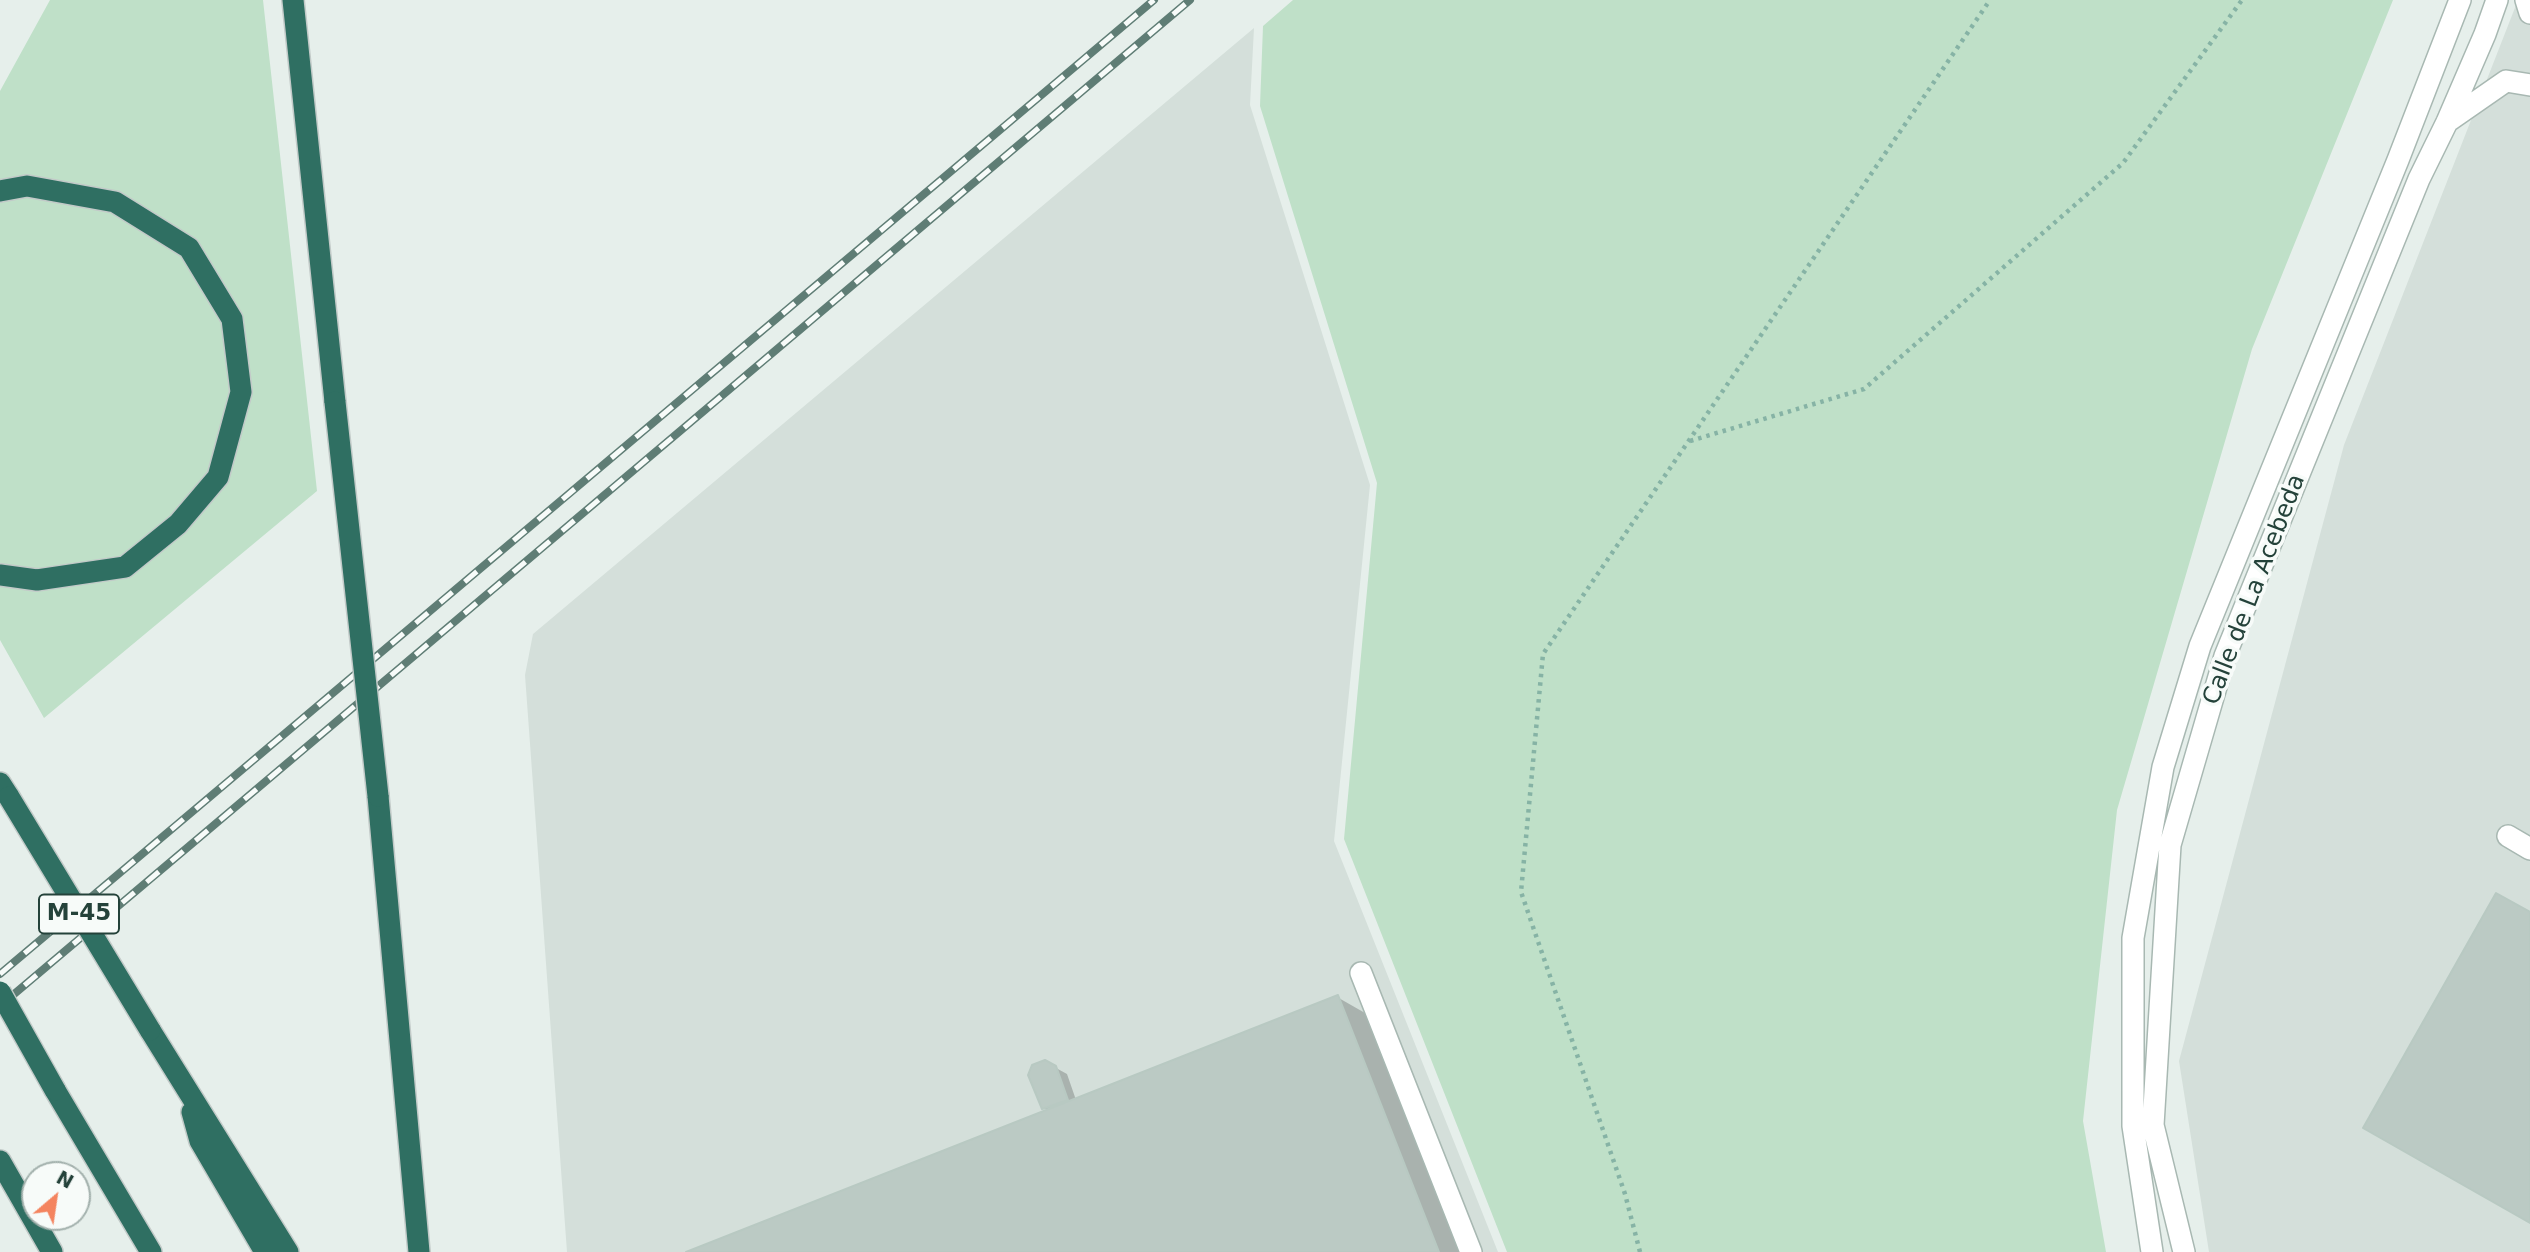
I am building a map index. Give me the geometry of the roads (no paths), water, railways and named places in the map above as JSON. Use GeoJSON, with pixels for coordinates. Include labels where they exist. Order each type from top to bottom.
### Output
{"type":"FeatureCollection","features":[{"type":"Feature","properties":{"kind":"highway"},"geometry":{"type":"LineString","coordinates":[[293,0],[378,796],[419,1252]]}},
{"type":"Feature","properties":{"kind":"highway"},"geometry":{"type":"LineString","coordinates":[[0,191],[27,186],[115,202],[189,248],[232,319],[241,392],[218,477],[178,524],[125,567],[37,580],[0,575]]}},
{"type":"Feature","properties":{"kind":"highway","name":"M-45"},"geometry":{"type":"LineString","coordinates":[[4,790],[185,1088]]}},
{"type":"Feature","properties":{"kind":"highway"},"geometry":{"type":"LineString","coordinates":[[0,992],[151,1252]]}},
{"type":"Feature","properties":{"kind":"highway"},"geometry":{"type":"LineString","coordinates":[[185,1088],[200,1141],[265,1252]]}},
{"type":"Feature","properties":{"kind":"highway"},"geometry":{"type":"LineString","coordinates":[[185,1088],[288,1252]]}},
{"type":"Feature","properties":{"kind":"highway"},"geometry":{"type":"LineString","coordinates":[[0,1161],[52,1252]]}},
{"type":"Feature","properties":{"kind":"street","name":"Calle de La Acebeda"},"geometry":{"type":"LineString","coordinates":[[2152,1252],[2133,1126],[2133,938],[2162,766],[2200,646],[2393,173],[2460,0]]}},
{"type":"Feature","properties":{"kind":"street","name":"Calle de La Acebeda"},"geometry":{"type":"LineString","coordinates":[[2184,1252],[2153,1125],[2170,845],[2225,656],[2419,179],[2448,122],[2497,0]]}},
{"type":"Feature","properties":{"kind":"street"},"geometry":{"type":"LineString","coordinates":[[2526,0],[2530,13]]}},
{"type":"Feature","properties":{"kind":"street"},"geometry":{"type":"LineString","coordinates":[[2448,122],[2506,81],[2530,85]]}},
{"type":"Feature","properties":{"kind":"street"},"geometry":{"type":"LineString","coordinates":[[2508,836],[2530,849]]}},
{"type":"Feature","properties":{"kind":"street"},"geometry":{"type":"LineString","coordinates":[[1361,973],[1471,1252]]}},
{"type":"Feature","properties":{"kind":"railway"},"geometry":{"type":"LineString","coordinates":[[0,974],[1154,0]]}},
{"type":"Feature","properties":{"kind":"railway"},"geometry":{"type":"LineString","coordinates":[[0,1006],[1190,0]]}}]}
